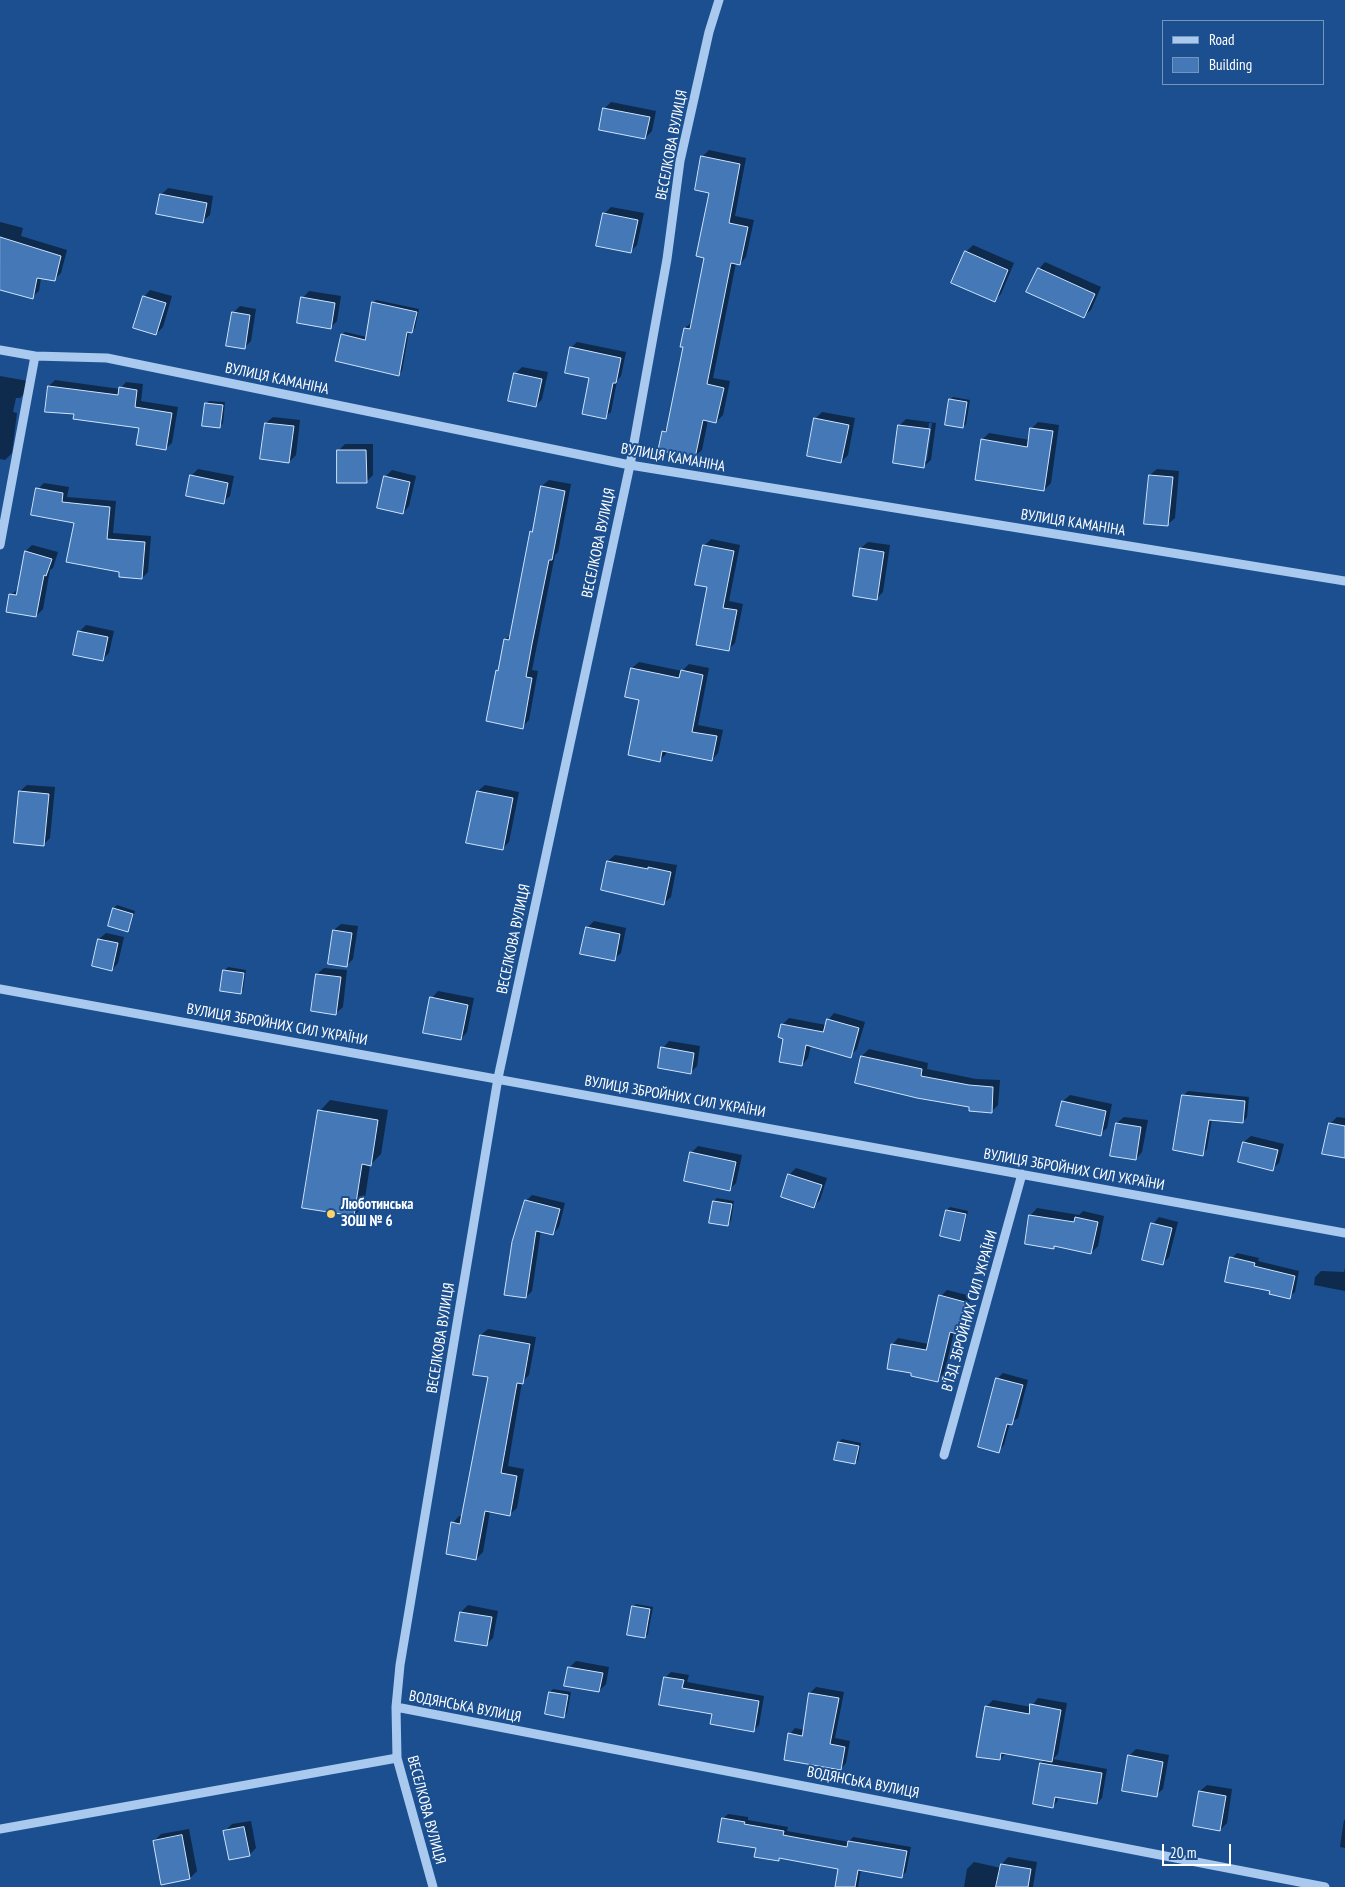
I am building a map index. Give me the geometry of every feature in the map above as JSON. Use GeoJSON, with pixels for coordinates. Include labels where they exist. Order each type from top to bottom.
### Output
{"type":"FeatureCollection","features":[{"type":"Feature","properties":{"kind":"street","name":"ВЕСЕЛКОВА ВУЛИЦЯ"},"geometry":{"type":"LineString","coordinates":[[433,1887],[397,1758],[396,1707],[400,1665],[498,1078],[630,465],[667,259],[680,161],[719,0]]}},
{"type":"Feature","properties":{"kind":"street","name":"ВУЛИЦЯ КАМАНІНА"},"geometry":{"type":"LineString","coordinates":[[0,350],[35,356],[107,358],[630,465],[1345,581]]}},
{"type":"Feature","properties":{"kind":"street"},"geometry":{"type":"LineString","coordinates":[[0,545],[35,356]]}},
{"type":"Feature","properties":{"kind":"street","name":"ВУЛИЦЯ ЗБРОЙНИХ СИЛ УКРАЇНИ"},"geometry":{"type":"LineString","coordinates":[[0,989],[1345,1233]]}},
{"type":"Feature","properties":{"kind":"street","name":"В'ЇЗД ЗБРОЙНИХ СИЛ УКРАЇНИ"},"geometry":{"type":"LineString","coordinates":[[944,1456],[1022,1174]]}},
{"type":"Feature","properties":{"kind":"street","name":"ВОДЯНСЬКА ВУЛИЦЯ"},"geometry":{"type":"LineString","coordinates":[[396,1707],[1325,1887]]}},
{"type":"Feature","properties":{"kind":"street"},"geometry":{"type":"LineString","coordinates":[[0,1829],[397,1758]]}},
{"type":"Feature","properties":{"kind":"building"},"geometry":{"type":"Polygon","coordinates":[[[603,108],[650,117],[645,139],[599,130],[603,108]]]}},
{"type":"Feature","properties":{"kind":"building"},"geometry":{"type":"Polygon","coordinates":[[[701,156],[740,164],[729,223],[748,227],[740,265],[731,263],[707,384],[724,388],[716,423],[703,420],[695,458],[658,450],[662,431],[666,432],[683,347],[680,347],[684,328],[690,329],[704,258],[696,256],[709,193],[695,190],[701,156]]]}},
{"type":"Feature","properties":{"kind":"building"},"geometry":{"type":"Polygon","coordinates":[[[160,194],[207,203],[203,223],[156,214],[160,194]]]}},
{"type":"Feature","properties":{"kind":"building"},"geometry":{"type":"Polygon","coordinates":[[[603,213],[638,220],[631,253],[596,246],[603,213]]]}},
{"type":"Feature","properties":{"kind":"building"},"geometry":{"type":"Polygon","coordinates":[[[0,237],[61,256],[55,281],[37,278],[33,299],[0,290],[0,237]]]}},
{"type":"Feature","properties":{"kind":"building"},"geometry":{"type":"Polygon","coordinates":[[[965,251],[1008,270],[995,302],[951,283],[965,251]]]}},
{"type":"Feature","properties":{"kind":"building"},"geometry":{"type":"Polygon","coordinates":[[[1038,268],[1095,294],[1084,318],[1026,292],[1038,268]]]}},
{"type":"Feature","properties":{"kind":"building"},"geometry":{"type":"Polygon","coordinates":[[[143,296],[166,303],[156,335],[133,328],[143,296]]]}},
{"type":"Feature","properties":{"kind":"building"},"geometry":{"type":"Polygon","coordinates":[[[301,297],[335,303],[331,329],[297,323],[301,297]]]}},
{"type":"Feature","properties":{"kind":"building"},"geometry":{"type":"Polygon","coordinates":[[[372,302],[417,312],[412,333],[407,332],[399,376],[335,361],[341,334],[365,340],[372,302]]]}},
{"type":"Feature","properties":{"kind":"building"},"geometry":{"type":"Polygon","coordinates":[[[232,312],[250,315],[245,349],[226,346],[232,312]]]}},
{"type":"Feature","properties":{"kind":"building"},"geometry":{"type":"Polygon","coordinates":[[[570,347],[621,358],[616,383],[613,383],[606,419],[582,414],[589,378],[565,373],[570,347]]]}},
{"type":"Feature","properties":{"kind":"building"},"geometry":{"type":"Polygon","coordinates":[[[514,373],[542,379],[536,407],[508,401],[514,373]]]}},
{"type":"Feature","properties":{"kind":"building"},"geometry":{"type":"Polygon","coordinates":[[[48,386],[118,395],[119,387],[137,390],[135,407],[172,413],[166,450],[136,445],[139,428],[73,419],[74,414],[45,412],[48,386]]]}},
{"type":"Feature","properties":{"kind":"building"},"geometry":{"type":"Polygon","coordinates":[[[949,399],[967,402],[963,428],[945,425],[949,399]]]}},
{"type":"Feature","properties":{"kind":"building"},"geometry":{"type":"Polygon","coordinates":[[[205,403],[223,405],[220,428],[202,426],[205,403]]]}},
{"type":"Feature","properties":{"kind":"building"},"geometry":{"type":"Polygon","coordinates":[[[814,418],[849,425],[841,463],[807,456],[814,418]]]}},
{"type":"Feature","properties":{"kind":"building"},"geometry":{"type":"Polygon","coordinates":[[[265,423],[294,426],[289,463],[260,459],[265,423]]]}},
{"type":"Feature","properties":{"kind":"building"},"geometry":{"type":"Polygon","coordinates":[[[898,425],[930,429],[924,468],[893,463],[898,425]]]}},
{"type":"Feature","properties":{"kind":"building"},"geometry":{"type":"Polygon","coordinates":[[[1030,428],[1053,431],[1044,491],[975,480],[981,439],[1027,447],[1030,428]]]}},
{"type":"Feature","properties":{"kind":"building"},"geometry":{"type":"Polygon","coordinates":[[[337,450],[366,450],[367,483],[337,483],[337,450]]]}},
{"type":"Feature","properties":{"kind":"building"},"geometry":{"type":"Polygon","coordinates":[[[190,475],[228,483],[224,504],[186,496],[190,475]]]}},
{"type":"Feature","properties":{"kind":"building"},"geometry":{"type":"Polygon","coordinates":[[[1149,475],[1173,477],[1168,526],[1144,524],[1149,475]]]}},
{"type":"Feature","properties":{"kind":"building"},"geometry":{"type":"Polygon","coordinates":[[[384,476],[410,482],[403,514],[377,508],[384,476]]]}},
{"type":"Feature","properties":{"kind":"building"},"geometry":{"type":"Polygon","coordinates":[[[541,486],[565,491],[526,677],[532,678],[523,729],[486,721],[504,639],[509,640],[530,531],[532,532],[541,486]]]}},
{"type":"Feature","properties":{"kind":"building"},"geometry":{"type":"Polygon","coordinates":[[[36,488],[63,493],[62,502],[110,507],[107,539],[145,542],[142,579],[119,577],[119,572],[66,562],[74,523],[31,515],[36,488]]]}},
{"type":"Feature","properties":{"kind":"building"},"geometry":{"type":"Polygon","coordinates":[[[703,545],[734,551],[723,608],[737,610],[729,651],[696,645],[707,587],[695,585],[703,545]]]}},
{"type":"Feature","properties":{"kind":"building"},"geometry":{"type":"Polygon","coordinates":[[[860,548],[884,552],[877,600],[853,596],[860,548]]]}},
{"type":"Feature","properties":{"kind":"building"},"geometry":{"type":"Polygon","coordinates":[[[25,551],[52,559],[46,576],[44,575],[36,617],[6,612],[9,594],[16,595],[25,551]]]}},
{"type":"Feature","properties":{"kind":"building"},"geometry":{"type":"Polygon","coordinates":[[[78,631],[108,637],[103,661],[73,655],[78,631]]]}},
{"type":"Feature","properties":{"kind":"building"},"geometry":{"type":"Polygon","coordinates":[[[631,668],[679,678],[681,670],[703,675],[692,732],[717,736],[712,761],[662,751],[660,762],[628,755],[639,700],[625,697],[631,668]]]}},
{"type":"Feature","properties":{"kind":"building"},"geometry":{"type":"Polygon","coordinates":[[[19,791],[49,794],[44,846],[14,843],[19,791]]]}},
{"type":"Feature","properties":{"kind":"building"},"geometry":{"type":"Polygon","coordinates":[[[477,791],[513,798],[503,850],[466,843],[477,791]]]}},
{"type":"Feature","properties":{"kind":"building"},"geometry":{"type":"Polygon","coordinates":[[[607,861],[671,872],[664,905],[601,890],[607,861]]]}},
{"type":"Feature","properties":{"kind":"building"},"geometry":{"type":"Polygon","coordinates":[[[113,908],[133,914],[128,932],[108,926],[113,908]]]}},
{"type":"Feature","properties":{"kind":"building"},"geometry":{"type":"Polygon","coordinates":[[[586,927],[620,934],[615,961],[580,954],[586,927]]]}},
{"type":"Feature","properties":{"kind":"building"},"geometry":{"type":"Polygon","coordinates":[[[333,930],[352,933],[347,967],[328,964],[333,930]]]}},
{"type":"Feature","properties":{"kind":"building"},"geometry":{"type":"Polygon","coordinates":[[[98,939],[118,943],[112,971],[92,966],[98,939]]]}},
{"type":"Feature","properties":{"kind":"building"},"geometry":{"type":"Polygon","coordinates":[[[223,970],[244,973],[241,994],[220,991],[223,970]]]}},
{"type":"Feature","properties":{"kind":"building"},"geometry":{"type":"Polygon","coordinates":[[[316,974],[341,977],[336,1015],[311,1011],[316,974]]]}},
{"type":"Feature","properties":{"kind":"building"},"geometry":{"type":"Polygon","coordinates":[[[430,997],[468,1005],[461,1040],[423,1033],[430,997]]]}},
{"type":"Feature","properties":{"kind":"building"},"geometry":{"type":"Polygon","coordinates":[[[827,1019],[859,1028],[851,1058],[806,1045],[802,1066],[779,1062],[783,1039],[778,1037],[781,1024],[823,1032],[827,1019]]]}},
{"type":"Feature","properties":{"kind":"building"},"geometry":{"type":"Polygon","coordinates":[[[661,1047],[694,1053],[691,1074],[658,1068],[661,1047]]]}},
{"type":"Feature","properties":{"kind":"building"},"geometry":{"type":"Polygon","coordinates":[[[861,1056],[922,1069],[921,1076],[969,1085],[993,1087],[992,1113],[969,1111],[969,1107],[917,1098],[855,1083],[861,1056]]]}},
{"type":"Feature","properties":{"kind":"building"},"geometry":{"type":"Polygon","coordinates":[[[1182,1095],[1245,1101],[1243,1123],[1209,1120],[1203,1156],[1173,1150],[1182,1095]]]}},
{"type":"Feature","properties":{"kind":"building"},"geometry":{"type":"Polygon","coordinates":[[[1062,1101],[1106,1111],[1101,1136],[1056,1126],[1062,1101]]]}},
{"type":"Feature","properties":{"kind":"building"},"geometry":{"type":"Polygon","coordinates":[[[318,1110],[378,1120],[371,1166],[362,1164],[354,1216],[302,1208],[318,1110]]]}},
{"type":"Feature","properties":{"kind":"building"},"geometry":{"type":"Polygon","coordinates":[[[1116,1123],[1141,1127],[1136,1160],[1110,1156],[1116,1123]]]}},
{"type":"Feature","properties":{"kind":"building"},"geometry":{"type":"Polygon","coordinates":[[[1329,1123],[1345,1126],[1345,1158],[1322,1154],[1329,1123]]]}},
{"type":"Feature","properties":{"kind":"building"},"geometry":{"type":"Polygon","coordinates":[[[1243,1142],[1278,1150],[1273,1171],[1238,1162],[1243,1142]]]}},
{"type":"Feature","properties":{"kind":"building"},"geometry":{"type":"Polygon","coordinates":[[[690,1152],[736,1162],[730,1191],[684,1181],[690,1152]]]}},
{"type":"Feature","properties":{"kind":"building"},"geometry":{"type":"Polygon","coordinates":[[[788,1174],[822,1185],[814,1208],[781,1197],[788,1174]]]}},
{"type":"Feature","properties":{"kind":"building"},"geometry":{"type":"Polygon","coordinates":[[[525,1200],[560,1209],[553,1235],[536,1231],[526,1298],[504,1295],[512,1242],[525,1200]]]}},
{"type":"Feature","properties":{"kind":"building"},"geometry":{"type":"Polygon","coordinates":[[[713,1201],[732,1204],[728,1226],[709,1223],[713,1201]]]}},
{"type":"Feature","properties":{"kind":"building"},"geometry":{"type":"Polygon","coordinates":[[[946,1210],[966,1214],[960,1241],[940,1236],[946,1210]]]}},
{"type":"Feature","properties":{"kind":"building"},"geometry":{"type":"Polygon","coordinates":[[[1029,1215],[1074,1222],[1075,1217],[1098,1222],[1091,1254],[1054,1246],[1054,1249],[1025,1244],[1029,1215]]]}},
{"type":"Feature","properties":{"kind":"building"},"geometry":{"type":"Polygon","coordinates":[[[1151,1223],[1172,1228],[1163,1265],[1142,1260],[1151,1223]]]}},
{"type":"Feature","properties":{"kind":"building"},"geometry":{"type":"Polygon","coordinates":[[[1230,1257],[1255,1263],[1254,1266],[1295,1276],[1290,1299],[1269,1294],[1270,1291],[1225,1282],[1230,1257]]]}},
{"type":"Feature","properties":{"kind":"building"},"geometry":{"type":"Polygon","coordinates":[[[939,1295],[965,1302],[957,1334],[950,1332],[938,1382],[911,1376],[911,1373],[887,1369],[891,1344],[926,1350],[939,1295]]]}},
{"type":"Feature","properties":{"kind":"building"},"geometry":{"type":"Polygon","coordinates":[[[480,1335],[530,1344],[523,1384],[517,1383],[501,1473],[517,1476],[510,1516],[485,1511],[476,1560],[446,1554],[451,1522],[460,1524],[488,1377],[473,1375],[480,1335]]]}},
{"type":"Feature","properties":{"kind":"building"},"geometry":{"type":"Polygon","coordinates":[[[996,1378],[1023,1385],[1012,1425],[1007,1424],[999,1453],[978,1447],[996,1378]]]}},
{"type":"Feature","properties":{"kind":"building"},"geometry":{"type":"Polygon","coordinates":[[[838,1442],[859,1446],[855,1464],[834,1460],[838,1442]]]}},
{"type":"Feature","properties":{"kind":"building"},"geometry":{"type":"Polygon","coordinates":[[[632,1606],[650,1609],[645,1638],[627,1635],[632,1606]]]}},
{"type":"Feature","properties":{"kind":"building"},"geometry":{"type":"Polygon","coordinates":[[[460,1612],[492,1617],[487,1646],[455,1641],[460,1612]]]}},
{"type":"Feature","properties":{"kind":"building"},"geometry":{"type":"Polygon","coordinates":[[[568,1667],[603,1673],[599,1692],[564,1686],[568,1667]]]}},
{"type":"Feature","properties":{"kind":"building"},"geometry":{"type":"Polygon","coordinates":[[[664,1677],[684,1680],[682,1688],[759,1701],[754,1732],[710,1724],[712,1714],[659,1705],[664,1677]]]}},
{"type":"Feature","properties":{"kind":"building"},"geometry":{"type":"Polygon","coordinates":[[[549,1692],[568,1695],[564,1718],[545,1714],[549,1692]]]}},
{"type":"Feature","properties":{"kind":"building"},"geometry":{"type":"Polygon","coordinates":[[[809,1693],[839,1698],[830,1744],[845,1747],[841,1770],[784,1760],[788,1733],[802,1736],[809,1693]]]}},
{"type":"Feature","properties":{"kind":"building"},"geometry":{"type":"Polygon","coordinates":[[[1030,1704],[1061,1710],[1052,1762],[1001,1753],[1000,1760],[976,1757],[985,1706],[1029,1714],[1030,1704]]]}},
{"type":"Feature","properties":{"kind":"building"},"geometry":{"type":"Polygon","coordinates":[[[1128,1755],[1163,1762],[1157,1797],[1122,1791],[1128,1755]]]}},
{"type":"Feature","properties":{"kind":"building"},"geometry":{"type":"Polygon","coordinates":[[[1040,1763],[1102,1773],[1097,1804],[1055,1797],[1053,1808],[1033,1804],[1040,1763]]]}},
{"type":"Feature","properties":{"kind":"building"},"geometry":{"type":"Polygon","coordinates":[[[1199,1791],[1226,1796],[1220,1831],[1193,1826],[1199,1791]]]}},
{"type":"Feature","properties":{"kind":"building"},"geometry":{"type":"Polygon","coordinates":[[[722,1818],[784,1831],[783,1835],[847,1847],[848,1841],[907,1851],[902,1878],[858,1870],[855,1887],[835,1887],[838,1869],[779,1858],[779,1861],[754,1857],[756,1848],[718,1842],[722,1818]]]}},
{"type":"Feature","properties":{"kind":"building"},"geometry":{"type":"Polygon","coordinates":[[[244,1827],[250,1856],[229,1860],[223,1831],[244,1827]]]}},
{"type":"Feature","properties":{"kind":"building"},"geometry":{"type":"Polygon","coordinates":[[[182,1835],[190,1879],[161,1885],[153,1841],[182,1835]]]}},
{"type":"Feature","properties":{"kind":"building"},"geometry":{"type":"Polygon","coordinates":[[[1001,1864],[1031,1869],[1028,1887],[996,1887],[1001,1864]]]}},
{"type":"Feature","properties":{"kind":"place","name":"Люботинська ЗОШ № 6"},"geometry":{"type":"Point","coordinates":[331,1214]}}]}
